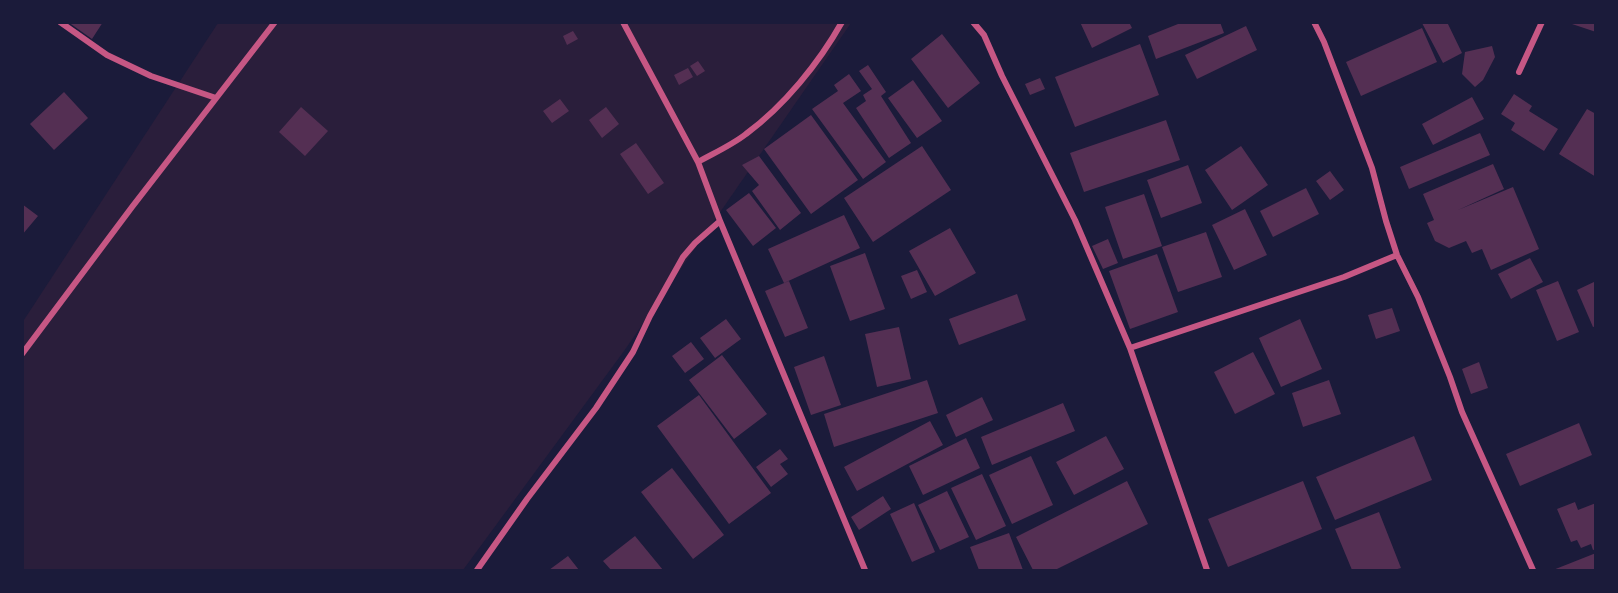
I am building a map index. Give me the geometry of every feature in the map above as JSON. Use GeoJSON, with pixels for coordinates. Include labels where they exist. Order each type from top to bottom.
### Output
{"type":"FeatureCollection","features":[{"type":"Feature","properties":{"kind":"street"},"geometry":{"type":"LineString","coordinates":[[60,22],[107,55],[151,76],[216,98]]}},
{"type":"Feature","properties":{"kind":"street"},"geometry":{"type":"LineString","coordinates":[[22,354],[275,22]]}},
{"type":"Feature","properties":{"kind":"street"},"geometry":{"type":"LineString","coordinates":[[623,22],[698,162],[720,221],[865,570]]}},
{"type":"Feature","properties":{"kind":"street"},"geometry":{"type":"LineString","coordinates":[[698,162],[745,136],[772,113],[812,67],[842,22]]}},
{"type":"Feature","properties":{"kind":"street"},"geometry":{"type":"LineString","coordinates":[[974,22],[984,36],[1075,220],[1130,348],[1207,570]]}},
{"type":"Feature","properties":{"kind":"street"},"geometry":{"type":"LineString","coordinates":[[1314,22],[1324,42],[1372,168],[1397,255],[1418,297],[1462,411],[1533,570]]}},
{"type":"Feature","properties":{"kind":"street"},"geometry":{"type":"LineString","coordinates":[[1519,72],[1542,22]]}},
{"type":"Feature","properties":{"kind":"street"},"geometry":{"type":"LineString","coordinates":[[477,570],[596,408],[633,352],[683,257],[720,221]]}},
{"type":"Feature","properties":{"kind":"street"},"geometry":{"type":"LineString","coordinates":[[1130,348],[1344,277],[1397,255]]}},
{"type":"Feature","properties":{"kind":"shaded area"},"geometry":{"type":"Polygon","coordinates":[[[218,23],[851,23],[624,351],[463,570],[23,570],[22,323],[218,23]]]}},
{"type":"Feature","properties":{"kind":"building"},"geometry":{"type":"Polygon","coordinates":[[[68,22],[103,22],[92,39],[68,22]]]}},
{"type":"Feature","properties":{"kind":"building"},"geometry":{"type":"Polygon","coordinates":[[[1080,22],[1129,22],[1132,28],[1092,48],[1080,22]]]}},
{"type":"Feature","properties":{"kind":"building"},"geometry":{"type":"Polygon","coordinates":[[[1183,22],[1220,22],[1224,33],[1156,59],[1148,36],[1183,22]]]}},
{"type":"Feature","properties":{"kind":"building"},"geometry":{"type":"Polygon","coordinates":[[[1447,22],[1462,53],[1443,63],[1422,23],[1447,22]]]}},
{"type":"Feature","properties":{"kind":"building"},"geometry":{"type":"Polygon","coordinates":[[[1596,22],[1596,32],[1569,23],[1596,22]]]}},
{"type":"Feature","properties":{"kind":"building"},"geometry":{"type":"Polygon","coordinates":[[[1246,26],[1257,50],[1197,79],[1185,55],[1246,26]]]}},
{"type":"Feature","properties":{"kind":"building"},"geometry":{"type":"Polygon","coordinates":[[[1422,28],[1437,62],[1361,96],[1346,62],[1422,28]]]}},
{"type":"Feature","properties":{"kind":"building"},"geometry":{"type":"Polygon","coordinates":[[[573,31],[578,39],[567,45],[563,36],[573,31]]]}},
{"type":"Feature","properties":{"kind":"building"},"geometry":{"type":"Polygon","coordinates":[[[942,34],[980,83],[948,108],[911,59],[942,34]]]}},
{"type":"Feature","properties":{"kind":"building"},"geometry":{"type":"Polygon","coordinates":[[[1140,44],[1159,95],[1075,127],[1055,77],[1140,44]]]}},
{"type":"Feature","properties":{"kind":"building"},"geometry":{"type":"Polygon","coordinates":[[[1492,46],[1495,57],[1483,80],[1475,87],[1462,74],[1465,52],[1492,46]]]}},
{"type":"Feature","properties":{"kind":"building"},"geometry":{"type":"Polygon","coordinates":[[[698,61],[705,71],[697,76],[690,66],[698,61]]]}},
{"type":"Feature","properties":{"kind":"building"},"geometry":{"type":"Polygon","coordinates":[[[868,65],[886,92],[881,96],[911,143],[889,158],[856,108],[866,101],[863,95],[872,89],[859,71],[868,65]]]}},
{"type":"Feature","properties":{"kind":"building"},"geometry":{"type":"Polygon","coordinates":[[[688,68],[693,77],[679,85],[674,75],[688,68]]]}},
{"type":"Feature","properties":{"kind":"building"},"geometry":{"type":"Polygon","coordinates":[[[849,74],[861,91],[843,103],[886,162],[863,179],[812,109],[838,91],[834,85],[849,74]]]}},
{"type":"Feature","properties":{"kind":"building"},"geometry":{"type":"Polygon","coordinates":[[[1040,78],[1045,89],[1030,95],[1025,84],[1040,78]]]}},
{"type":"Feature","properties":{"kind":"building"},"geometry":{"type":"Polygon","coordinates":[[[913,80],[942,121],[917,138],[888,98],[913,80]]]}},
{"type":"Feature","properties":{"kind":"building"},"geometry":{"type":"Polygon","coordinates":[[[64,92],[88,118],[54,150],[30,124],[64,92]]]}},
{"type":"Feature","properties":{"kind":"building"},"geometry":{"type":"Polygon","coordinates":[[[1514,94],[1532,106],[1529,111],[1558,129],[1544,151],[1511,130],[1515,123],[1501,114],[1514,94]]]}},
{"type":"Feature","properties":{"kind":"building"},"geometry":{"type":"Polygon","coordinates":[[[1472,97],[1484,119],[1433,145],[1422,124],[1472,97]]]}},
{"type":"Feature","properties":{"kind":"building"},"geometry":{"type":"Polygon","coordinates":[[[560,99],[569,111],[552,123],[543,111],[560,99]]]}},
{"type":"Feature","properties":{"kind":"building"},"geometry":{"type":"Polygon","coordinates":[[[301,107],[328,131],[305,156],[279,132],[301,107]]]}},
{"type":"Feature","properties":{"kind":"building"},"geometry":{"type":"Polygon","coordinates":[[[606,107],[619,124],[602,138],[589,120],[606,107]]]}},
{"type":"Feature","properties":{"kind":"building"},"geometry":{"type":"Polygon","coordinates":[[[1587,109],[1596,114],[1596,177],[1559,154],[1587,109]]]}},
{"type":"Feature","properties":{"kind":"building"},"geometry":{"type":"Polygon","coordinates":[[[811,115],[858,180],[811,214],[764,149],[811,115]]]}},
{"type":"Feature","properties":{"kind":"building"},"geometry":{"type":"Polygon","coordinates":[[[1166,120],[1180,160],[1084,192],[1070,153],[1166,120]]]}},
{"type":"Feature","properties":{"kind":"building"},"geometry":{"type":"Polygon","coordinates":[[[1480,133],[1490,155],[1409,189],[1400,167],[1480,133]]]}},
{"type":"Feature","properties":{"kind":"building"},"geometry":{"type":"Polygon","coordinates":[[[636,143],[664,183],[648,194],[620,154],[636,143]]]}},
{"type":"Feature","properties":{"kind":"building"},"geometry":{"type":"Polygon","coordinates":[[[922,146],[951,190],[873,242],[844,198],[922,146]]]}},
{"type":"Feature","properties":{"kind":"building"},"geometry":{"type":"Polygon","coordinates":[[[1241,146],[1268,185],[1232,210],[1205,170],[1241,146]]]}},
{"type":"Feature","properties":{"kind":"building"},"geometry":{"type":"Polygon","coordinates":[[[759,156],[801,213],[780,230],[752,191],[759,185],[742,165],[759,156]]]}},
{"type":"Feature","properties":{"kind":"building"},"geometry":{"type":"Polygon","coordinates":[[[1493,164],[1504,189],[1458,210],[1513,187],[1539,249],[1491,270],[1482,249],[1472,253],[1466,241],[1449,248],[1435,241],[1427,223],[1434,220],[1423,194],[1493,164]]]}},
{"type":"Feature","properties":{"kind":"building"},"geometry":{"type":"Polygon","coordinates":[[[1188,165],[1202,203],[1161,218],[1147,180],[1188,165]]]}},
{"type":"Feature","properties":{"kind":"building"},"geometry":{"type":"Polygon","coordinates":[[[1330,171],[1344,190],[1330,200],[1316,181],[1330,171]]]}},
{"type":"Feature","properties":{"kind":"building"},"geometry":{"type":"Polygon","coordinates":[[[1306,188],[1319,214],[1273,237],[1260,211],[1306,188]]]}},
{"type":"Feature","properties":{"kind":"building"},"geometry":{"type":"Polygon","coordinates":[[[749,193],[776,228],[753,246],[726,210],[749,193]]]}},
{"type":"Feature","properties":{"kind":"building"},"geometry":{"type":"Polygon","coordinates":[[[1144,194],[1162,246],[1123,259],[1105,207],[1144,194]]]}},
{"type":"Feature","properties":{"kind":"building"},"geometry":{"type":"Polygon","coordinates":[[[22,204],[38,216],[22,235],[22,204]]]}},
{"type":"Feature","properties":{"kind":"building"},"geometry":{"type":"Polygon","coordinates":[[[1245,209],[1267,255],[1234,270],[1212,225],[1245,209]]]}},
{"type":"Feature","properties":{"kind":"building"},"geometry":{"type":"Polygon","coordinates":[[[844,215],[860,248],[784,283],[768,249],[844,215]]]}},
{"type":"Feature","properties":{"kind":"building"},"geometry":{"type":"Polygon","coordinates":[[[950,228],[976,273],[935,296],[909,251],[950,228]]]}},
{"type":"Feature","properties":{"kind":"building"},"geometry":{"type":"Polygon","coordinates":[[[1206,232],[1222,277],[1178,292],[1162,247],[1206,232]]]}},
{"type":"Feature","properties":{"kind":"building"},"geometry":{"type":"Polygon","coordinates":[[[1108,239],[1118,263],[1103,269],[1092,246],[1108,239]]]}},
{"type":"Feature","properties":{"kind":"building"},"geometry":{"type":"Polygon","coordinates":[[[865,253],[885,309],[850,321],[830,266],[865,253]]]}},
{"type":"Feature","properties":{"kind":"building"},"geometry":{"type":"Polygon","coordinates":[[[1157,254],[1178,312],[1130,329],[1109,271],[1157,254]]]}},
{"type":"Feature","properties":{"kind":"building"},"geometry":{"type":"Polygon","coordinates":[[[1530,258],[1543,282],[1511,299],[1498,274],[1530,258]]]}},
{"type":"Feature","properties":{"kind":"building"},"geometry":{"type":"Polygon","coordinates":[[[917,270],[927,292],[911,299],[901,276],[917,270]]]}},
{"type":"Feature","properties":{"kind":"building"},"geometry":{"type":"Polygon","coordinates":[[[789,281],[808,328],[785,337],[765,291],[789,281]]]}},
{"type":"Feature","properties":{"kind":"building"},"geometry":{"type":"Polygon","coordinates":[[[1558,281],[1579,332],[1557,341],[1536,290],[1558,281]]]}},
{"type":"Feature","properties":{"kind":"building"},"geometry":{"type":"Polygon","coordinates":[[[1596,281],[1596,326],[1593,327],[1577,290],[1596,281]]]}},
{"type":"Feature","properties":{"kind":"building"},"geometry":{"type":"Polygon","coordinates":[[[1017,294],[1026,320],[959,345],[949,319],[1017,294]]]}},
{"type":"Feature","properties":{"kind":"building"},"geometry":{"type":"Polygon","coordinates":[[[1392,308],[1400,331],[1376,339],[1368,315],[1392,308]]]}},
{"type":"Feature","properties":{"kind":"building"},"geometry":{"type":"Polygon","coordinates":[[[726,319],[741,339],[715,358],[700,338],[726,319]]]}},
{"type":"Feature","properties":{"kind":"building"},"geometry":{"type":"Polygon","coordinates":[[[1300,319],[1322,369],[1281,387],[1259,338],[1300,319]]]}},
{"type":"Feature","properties":{"kind":"building"},"geometry":{"type":"Polygon","coordinates":[[[899,327],[911,379],[877,387],[865,334],[899,327]]]}},
{"type":"Feature","properties":{"kind":"building"},"geometry":{"type":"Polygon","coordinates":[[[691,342],[704,359],[685,373],[672,356],[691,342]]]}},
{"type":"Feature","properties":{"kind":"building"},"geometry":{"type":"Polygon","coordinates":[[[1253,352],[1275,394],[1235,414],[1214,372],[1253,352]]]}},
{"type":"Feature","properties":{"kind":"building"},"geometry":{"type":"Polygon","coordinates":[[[722,355],[767,414],[734,439],[689,380],[722,355]]]}},
{"type":"Feature","properties":{"kind":"building"},"geometry":{"type":"Polygon","coordinates":[[[824,356],[841,405],[811,415],[794,367],[824,356]]]}},
{"type":"Feature","properties":{"kind":"building"},"geometry":{"type":"Polygon","coordinates":[[[1479,362],[1488,388],[1471,394],[1462,369],[1479,362]]]}},
{"type":"Feature","properties":{"kind":"building"},"geometry":{"type":"Polygon","coordinates":[[[927,380],[938,413],[834,447],[824,414],[927,380]]]}},
{"type":"Feature","properties":{"kind":"building"},"geometry":{"type":"Polygon","coordinates":[[[1329,380],[1341,414],[1303,427],[1292,393],[1329,380]]]}},
{"type":"Feature","properties":{"kind":"building"},"geometry":{"type":"Polygon","coordinates":[[[699,395],[771,493],[729,524],[657,426],[699,395]]]}},
{"type":"Feature","properties":{"kind":"building"},"geometry":{"type":"Polygon","coordinates":[[[982,397],[993,420],[956,437],[946,415],[982,397]]]}},
{"type":"Feature","properties":{"kind":"building"},"geometry":{"type":"Polygon","coordinates":[[[1063,403],[1075,431],[992,465],[981,437],[1063,403]]]}},
{"type":"Feature","properties":{"kind":"building"},"geometry":{"type":"Polygon","coordinates":[[[930,421],[943,445],[857,491],[844,467],[930,421]]]}},
{"type":"Feature","properties":{"kind":"building"},"geometry":{"type":"Polygon","coordinates":[[[1579,423],[1592,455],[1520,486],[1506,454],[1579,423]]]}},
{"type":"Feature","properties":{"kind":"building"},"geometry":{"type":"Polygon","coordinates":[[[1106,436],[1124,469],[1074,495],[1056,462],[1106,436]]]}},
{"type":"Feature","properties":{"kind":"building"},"geometry":{"type":"Polygon","coordinates":[[[1414,436],[1432,480],[1335,520],[1316,477],[1414,436]]]}},
{"type":"Feature","properties":{"kind":"building"},"geometry":{"type":"Polygon","coordinates":[[[966,438],[980,468],[923,495],[909,466],[966,438]]]}},
{"type":"Feature","properties":{"kind":"building"},"geometry":{"type":"Polygon","coordinates":[[[780,449],[788,459],[780,464],[788,474],[771,487],[756,467],[780,449]]]}},
{"type":"Feature","properties":{"kind":"building"},"geometry":{"type":"Polygon","coordinates":[[[1031,456],[1053,505],[1012,524],[989,475],[1031,456]]]}},
{"type":"Feature","properties":{"kind":"building"},"geometry":{"type":"Polygon","coordinates":[[[672,468],[724,535],[693,559],[641,492],[672,468]]]}},
{"type":"Feature","properties":{"kind":"building"},"geometry":{"type":"Polygon","coordinates":[[[982,474],[1006,526],[976,540],[951,488],[982,474]]]}},
{"type":"Feature","properties":{"kind":"building"},"geometry":{"type":"Polygon","coordinates":[[[1127,481],[1148,524],[1055,570],[1033,570],[1016,537],[1127,481]]]}},
{"type":"Feature","properties":{"kind":"building"},"geometry":{"type":"Polygon","coordinates":[[[1303,481],[1322,529],[1228,567],[1208,519],[1303,481]]]}},
{"type":"Feature","properties":{"kind":"building"},"geometry":{"type":"Polygon","coordinates":[[[947,491],[969,537],[940,550],[918,505],[947,491]]]}},
{"type":"Feature","properties":{"kind":"building"},"geometry":{"type":"Polygon","coordinates":[[[883,496],[891,509],[859,530],[851,517],[883,496]]]}},
{"type":"Feature","properties":{"kind":"building"},"geometry":{"type":"Polygon","coordinates":[[[1575,502],[1578,510],[1596,503],[1596,549],[1593,550],[1591,544],[1581,548],[1577,540],[1571,542],[1557,509],[1575,502]]]}},
{"type":"Feature","properties":{"kind":"building"},"geometry":{"type":"Polygon","coordinates":[[[914,503],[935,552],[912,562],[890,514],[914,503]]]}},
{"type":"Feature","properties":{"kind":"building"},"geometry":{"type":"Polygon","coordinates":[[[1379,512],[1401,568],[1352,570],[1335,529],[1379,512]]]}},
{"type":"Feature","properties":{"kind":"building"},"geometry":{"type":"Polygon","coordinates":[[[1009,533],[1023,570],[979,570],[970,547],[1009,533]]]}},
{"type":"Feature","properties":{"kind":"building"},"geometry":{"type":"Polygon","coordinates":[[[635,536],[663,570],[611,570],[603,561],[635,536]]]}},
{"type":"Feature","properties":{"kind":"building"},"geometry":{"type":"Polygon","coordinates":[[[1596,553],[1596,570],[1553,570],[1596,553]]]}},
{"type":"Feature","properties":{"kind":"building"},"geometry":{"type":"Polygon","coordinates":[[[568,556],[579,570],[549,570],[568,556]]]}}]}
